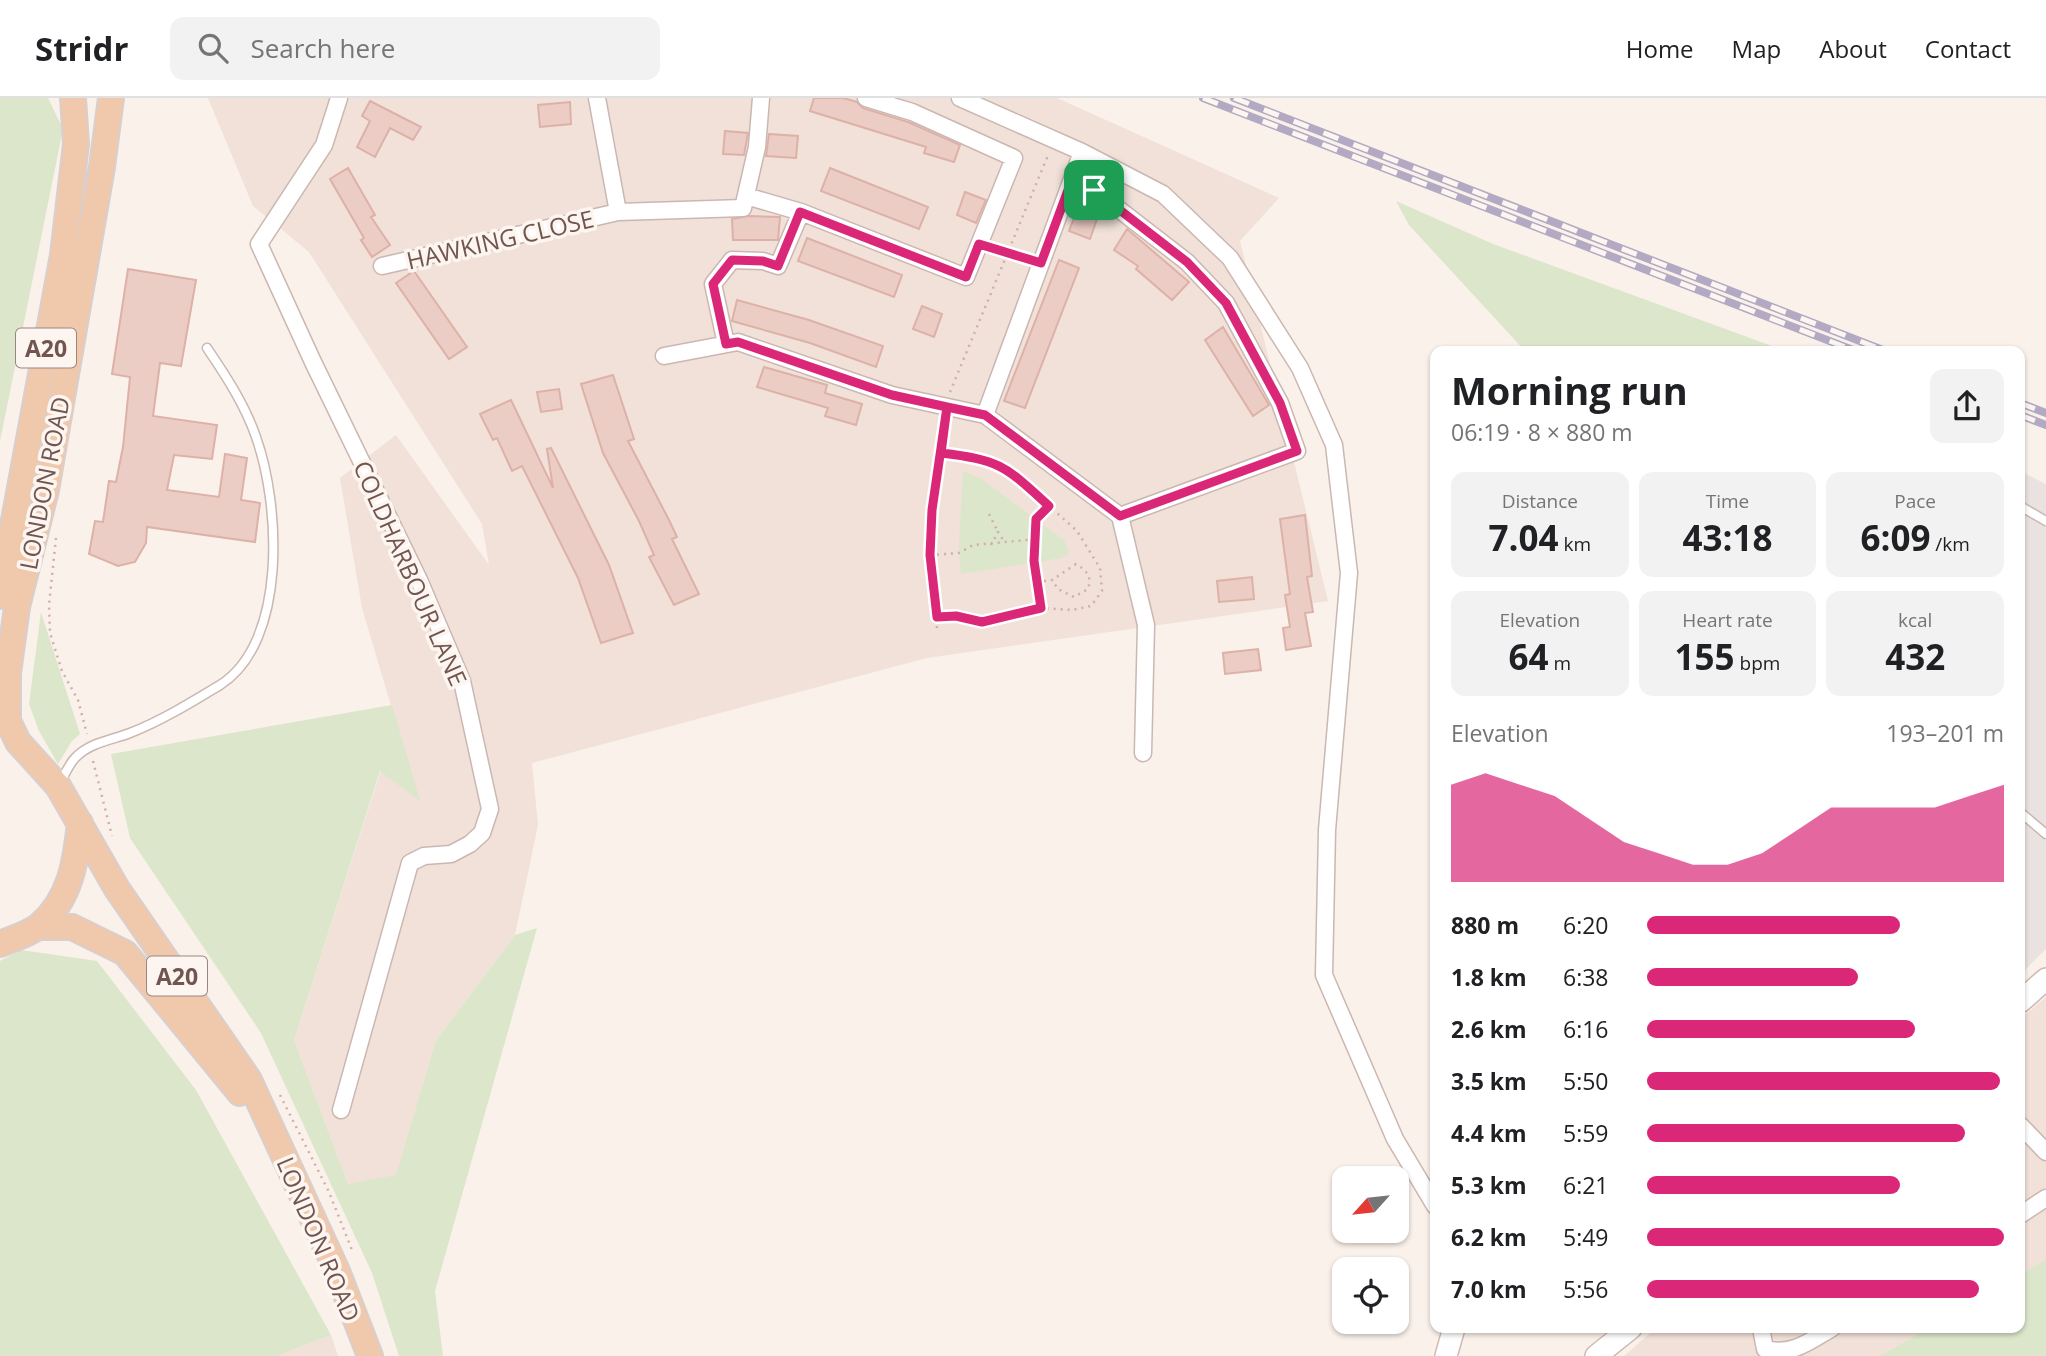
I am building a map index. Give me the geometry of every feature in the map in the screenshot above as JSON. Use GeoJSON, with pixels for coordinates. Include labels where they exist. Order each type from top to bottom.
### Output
{"type":"FeatureCollection","features":[{"type":"Feature","properties":{"kind":"main road","name":"LONDON ROAD"},"geometry":{"type":"LineString","coordinates":[[0,596],[63,255],[76,144],[74,98]]}},
{"type":"Feature","properties":{"kind":"main road","name":"LONDON ROAD"},"geometry":{"type":"LineString","coordinates":[[111,98],[102,167],[46,490],[18,607],[8,673],[9,741],[58,786],[117,889],[249,1080],[337,1271],[367,1353]]}},
{"type":"Feature","properties":{"kind":"main road"},"geometry":{"type":"LineString","coordinates":[[0,944],[39,926],[60,900],[75,869],[80,822]]}},
{"type":"Feature","properties":{"kind":"main road","name":"LONDON ROAD"},"geometry":{"type":"LineString","coordinates":[[39,926],[72,927],[125,953],[272,1131]]}},
{"type":"Feature","properties":{"kind":"main road"},"geometry":{"type":"LineString","coordinates":[[2025,998],[2046,979]]}},
{"type":"Feature","properties":{"kind":"main road"},"geometry":{"type":"LineString","coordinates":[[1446,1356],[1453,1333]]}},
{"type":"Feature","properties":{"kind":"main road"},"geometry":{"type":"LineString","coordinates":[[1596,1356],[1625,1333]]}},
{"type":"Feature","properties":{"kind":"street","name":"COLDHARBOUR LANE"},"geometry":{"type":"LineString","coordinates":[[339,98],[324,145],[259,244],[419,580],[462,681],[490,809],[482,833],[470,844],[451,854],[424,856],[410,863],[341,1110]]}},
{"type":"Feature","properties":{"kind":"street"},"geometry":{"type":"LineString","coordinates":[[597,98],[618,212]]}},
{"type":"Feature","properties":{"kind":"street"},"geometry":{"type":"LineString","coordinates":[[744,202],[757,147],[761,98]]}},
{"type":"Feature","properties":{"kind":"street"},"geometry":{"type":"LineString","coordinates":[[866,98],[912,112],[1014,158],[979,244]]}},
{"type":"Feature","properties":{"kind":"street"},"geometry":{"type":"LineString","coordinates":[[960,98],[1082,152],[1163,194],[1230,258],[1300,368],[1334,445],[1349,573],[1327,830],[1324,975],[1395,1139],[1430,1198]]}},
{"type":"Feature","properties":{"kind":"street"},"geometry":{"type":"LineString","coordinates":[[985,415],[1082,152]]}},
{"type":"Feature","properties":{"kind":"street"},"geometry":{"type":"LineString","coordinates":[[1071,182],[1094,190],[1187,262],[1226,303],[1280,403],[1297,451],[1120,516]]}},
{"type":"Feature","properties":{"kind":"street","name":"HAWKING CLOSE"},"geometry":{"type":"LineString","coordinates":[[382,266],[618,212],[744,202],[800,212],[966,277],[979,244]]}},
{"type":"Feature","properties":{"kind":"street"},"geometry":{"type":"LineString","coordinates":[[726,344],[713,284],[732,260],[763,261],[778,266],[800,212]]}},
{"type":"Feature","properties":{"kind":"street"},"geometry":{"type":"LineString","coordinates":[[664,356],[738,342],[892,395],[985,415],[1120,516],[1146,625],[1143,753]]}},
{"type":"Feature","properties":{"kind":"street"},"geometry":{"type":"LineString","coordinates":[[2025,1130],[2046,1152]]}},
{"type":"Feature","properties":{"kind":"street"},"geometry":{"type":"LineString","coordinates":[[2025,1212],[2046,1198]]}},
{"type":"Feature","properties":{"kind":"street"},"geometry":{"type":"LineString","coordinates":[[1762,1333],[1764,1353],[1795,1350],[1824,1333]]}},
{"type":"Feature","properties":{"kind":"lane"},"geometry":{"type":"LineString","coordinates":[[58,786],[76,756],[91,746],[158,720],[221,684],[243,667],[259,635],[271,574],[274,533],[270,488],[256,437],[243,407],[207,348]]}},
{"type":"Feature","properties":{"kind":"lane"},"geometry":{"type":"LineString","coordinates":[[2025,509],[2046,521]]}},
{"type":"Feature","properties":{"kind":"lane"},"geometry":{"type":"LineString","coordinates":[[2025,816],[2046,834]]}},
{"type":"Feature","properties":{"kind":"path"},"geometry":{"type":"LineString","coordinates":[[937,628],[930,555],[949,394],[1054,139]]}},
{"type":"Feature","properties":{"kind":"path"},"geometry":{"type":"LineString","coordinates":[[979,244],[1041,263]]}},
{"type":"Feature","properties":{"kind":"path"},"geometry":{"type":"LineString","coordinates":[[937,617],[956,616],[982,622],[1041,608],[1072,610],[1091,606],[1102,591],[1100,568],[1077,531],[1009,469],[984,458],[941,453]]}},
{"type":"Feature","properties":{"kind":"path"},"geometry":{"type":"LineString","coordinates":[[1041,608],[1034,561],[1036,519],[1049,506]]}},
{"type":"Feature","properties":{"kind":"path"},"geometry":{"type":"LineString","coordinates":[[989,514],[1005,543]]}},
{"type":"Feature","properties":{"kind":"path"},"geometry":{"type":"LineString","coordinates":[[990,545],[998,532]]}},
{"type":"Feature","properties":{"kind":"path"},"geometry":{"type":"LineString","coordinates":[[57,534],[48,605],[50,634],[62,671],[78,700],[114,846]]}},
{"type":"Feature","properties":{"kind":"path"},"geometry":{"type":"LineString","coordinates":[[930,555],[959,553],[973,545],[1037,539]]}},
{"type":"Feature","properties":{"kind":"path"},"geometry":{"type":"LineString","coordinates":[[1037,582],[1052,580],[1076,564],[1087,571],[1091,580],[1088,589],[1074,597],[1058,589],[1052,580]]}},
{"type":"Feature","properties":{"kind":"path"},"geometry":{"type":"LineString","coordinates":[[278,1092],[329,1192],[352,1250]]}},
{"type":"Feature","properties":{"kind":"shaded area"},"geometry":{"type":"Polygon","coordinates":[[[208,98],[1057,98],[1279,198],[1240,241],[1328,601],[927,658],[532,763],[538,825],[515,935],[436,1040],[396,1176],[348,1184],[294,1040],[381,770],[419,800],[362,608],[340,478],[396,435],[489,565],[482,524],[309,252],[253,206],[208,98]]]}},
{"type":"Feature","properties":{"kind":"shaded area"},"geometry":{"type":"Polygon","coordinates":[[[2025,474],[2046,484],[2046,949],[2025,970],[2025,474]]]}},
{"type":"Feature","properties":{"kind":"shaded area"},"geometry":{"type":"Polygon","coordinates":[[[2046,997],[2046,1259],[2025,1272],[2025,1015],[2046,997]]]}},
{"type":"Feature","properties":{"kind":"shaded area"},"geometry":{"type":"Polygon","coordinates":[[[1650,1333],[1919,1333],[1880,1356],[1624,1356],[1650,1333]]]}},
{"type":"Feature","properties":{"kind":"shaded area"},"geometry":{"type":"Polygon","coordinates":[[[331,1335],[338,1356],[277,1356],[331,1335]]]}},
{"type":"Feature","properties":{"kind":"green space"},"geometry":{"type":"Polygon","coordinates":[[[0,98],[48,98],[63,129],[0,441],[0,98]]]}},
{"type":"Feature","properties":{"kind":"green space"},"geometry":{"type":"Polygon","coordinates":[[[1396,201],[1493,244],[1772,346],[1520,346],[1409,225],[1396,201]]]}},
{"type":"Feature","properties":{"kind":"green space"},"geometry":{"type":"Polygon","coordinates":[[[963,471],[983,480],[1064,540],[1069,554],[1061,558],[961,574],[959,547],[963,471]]]}},
{"type":"Feature","properties":{"kind":"green space"},"geometry":{"type":"Polygon","coordinates":[[[41,612],[80,734],[72,741],[58,764],[39,731],[29,704],[41,612]]]}},
{"type":"Feature","properties":{"kind":"green space"},"geometry":{"type":"Polygon","coordinates":[[[392,705],[420,801],[380,771],[294,1040],[348,1184],[396,1175],[436,1040],[515,935],[537,928],[435,1291],[443,1356],[399,1356],[372,1273],[261,1033],[130,838],[111,754],[392,705]]]}},
{"type":"Feature","properties":{"kind":"green space"},"geometry":{"type":"Polygon","coordinates":[[[21,950],[97,961],[196,1090],[331,1335],[277,1356],[0,1356],[0,961],[21,950]]]}},
{"type":"Feature","properties":{"kind":"green space"},"geometry":{"type":"Polygon","coordinates":[[[2046,1259],[2046,1356],[1880,1356],[1919,1333],[2025,1333],[2025,1272],[2046,1259]]]}},
{"type":"Feature","properties":{"kind":"building"},"geometry":{"type":"Polygon","coordinates":[[[814,98],[843,98],[857,102],[863,108],[908,122],[960,145],[954,162],[924,153],[926,147],[810,111],[814,98]]]}},
{"type":"Feature","properties":{"kind":"building"},"geometry":{"type":"Polygon","coordinates":[[[370,101],[421,127],[413,140],[390,128],[375,157],[357,147],[370,121],[362,116],[370,101]]]}},
{"type":"Feature","properties":{"kind":"building"},"geometry":{"type":"Polygon","coordinates":[[[570,102],[571,124],[540,127],[538,105],[570,102]]]}},
{"type":"Feature","properties":{"kind":"building"},"geometry":{"type":"Polygon","coordinates":[[[725,131],[748,133],[744,155],[723,154],[725,131]]]}},
{"type":"Feature","properties":{"kind":"building"},"geometry":{"type":"Polygon","coordinates":[[[769,134],[798,136],[796,158],[766,156],[769,134]]]}},
{"type":"Feature","properties":{"kind":"building"},"geometry":{"type":"Polygon","coordinates":[[[348,168],[375,215],[371,217],[390,245],[372,257],[330,179],[348,168]]]}},
{"type":"Feature","properties":{"kind":"building"},"geometry":{"type":"Polygon","coordinates":[[[830,168],[928,207],[919,229],[821,191],[830,168]]]}},
{"type":"Feature","properties":{"kind":"building"},"geometry":{"type":"Polygon","coordinates":[[[965,192],[986,200],[976,223],[957,215],[965,192]]]}},
{"type":"Feature","properties":{"kind":"building"},"geometry":{"type":"Polygon","coordinates":[[[1078,208],[1098,216],[1090,239],[1069,231],[1078,208]]]}},
{"type":"Feature","properties":{"kind":"building"},"geometry":{"type":"Polygon","coordinates":[[[749,216],[780,217],[778,240],[733,240],[732,219],[749,216]]]}},
{"type":"Feature","properties":{"kind":"building"},"geometry":{"type":"Polygon","coordinates":[[[1127,229],[1189,282],[1172,300],[1136,269],[1138,266],[1114,250],[1127,229]]]}},
{"type":"Feature","properties":{"kind":"building"},"geometry":{"type":"Polygon","coordinates":[[[807,238],[902,275],[894,297],[798,261],[807,238]]]}},
{"type":"Feature","properties":{"kind":"building"},"geometry":{"type":"Polygon","coordinates":[[[1059,260],[1079,268],[1025,408],[1004,401],[1059,260]]]}},
{"type":"Feature","properties":{"kind":"building"},"geometry":{"type":"Polygon","coordinates":[[[128,269],[196,280],[181,366],[160,363],[153,416],[217,425],[212,459],[174,455],[167,490],[219,497],[225,454],[247,458],[241,500],[260,503],[255,542],[147,527],[146,543],[135,562],[118,566],[89,554],[95,521],[103,522],[109,481],[116,482],[123,447],[130,377],[112,374],[128,269]]]}},
{"type":"Feature","properties":{"kind":"building"},"geometry":{"type":"Polygon","coordinates":[[[414,271],[467,347],[449,359],[396,283],[414,271]]]}},
{"type":"Feature","properties":{"kind":"building"},"geometry":{"type":"Polygon","coordinates":[[[737,300],[809,320],[883,346],[876,367],[810,343],[732,321],[737,300]]]}},
{"type":"Feature","properties":{"kind":"building"},"geometry":{"type":"Polygon","coordinates":[[[922,306],[942,314],[934,337],[913,329],[922,306]]]}},
{"type":"Feature","properties":{"kind":"building"},"geometry":{"type":"Polygon","coordinates":[[[1223,327],[1269,405],[1253,416],[1205,340],[1223,327]]]}},
{"type":"Feature","properties":{"kind":"building"},"geometry":{"type":"Polygon","coordinates":[[[764,367],[827,385],[825,393],[862,404],[856,425],[825,416],[828,408],[757,387],[764,367]]]}},
{"type":"Feature","properties":{"kind":"building"},"geometry":{"type":"Polygon","coordinates":[[[613,375],[634,439],[628,441],[677,537],[672,539],[699,594],[674,605],[649,557],[654,555],[639,521],[603,453],[581,384],[613,375]]]}},
{"type":"Feature","properties":{"kind":"building"},"geometry":{"type":"Polygon","coordinates":[[[559,389],[562,409],[541,412],[537,392],[559,389]]]}},
{"type":"Feature","properties":{"kind":"building"},"geometry":{"type":"Polygon","coordinates":[[[511,400],[553,488],[547,449],[551,448],[609,565],[633,633],[601,643],[578,578],[522,466],[512,471],[497,438],[493,440],[480,414],[511,400]]]}},
{"type":"Feature","properties":{"kind":"building"},"geometry":{"type":"Polygon","coordinates":[[[1305,515],[1312,576],[1307,577],[1313,612],[1305,613],[1311,646],[1286,650],[1283,628],[1290,627],[1285,595],[1290,594],[1280,519],[1305,515]]]}},
{"type":"Feature","properties":{"kind":"building"},"geometry":{"type":"Polygon","coordinates":[[[1252,577],[1254,599],[1219,602],[1217,581],[1252,577]]]}},
{"type":"Feature","properties":{"kind":"building"},"geometry":{"type":"Polygon","coordinates":[[[1258,649],[1261,670],[1225,674],[1223,653],[1258,649]]]}},
{"type":"Feature","properties":{"kind":"railway"},"geometry":{"type":"LineString","coordinates":[[1203,98],[1843,346]]}},
{"type":"Feature","properties":{"kind":"railway"},"geometry":{"type":"LineString","coordinates":[[1234,98],[1873,346]]}},
{"type":"Feature","properties":{"kind":"railway"},"geometry":{"type":"LineString","coordinates":[[2025,405],[2046,413]]}},
{"type":"Feature","properties":{"kind":"railway"},"geometry":{"type":"LineString","coordinates":[[2025,417],[2046,425]]}},
{"type":"Feature","properties":{"kind":"route"},"geometry":{"type":"LineString","coordinates":[[1094,190],[1071,182],[1041,263],[979,244],[966,277],[800,212],[778,266],[763,261],[732,260],[713,284],[726,344],[738,342],[892,395],[947,407],[941,453],[984,458],[1009,469],[1049,506],[1036,519],[1034,561],[1041,608],[982,622],[956,616],[937,617],[930,555],[932,510],[947,407],[985,415],[1120,516],[1297,451],[1280,403],[1226,303],[1187,262],[1094,190]]}}]}
